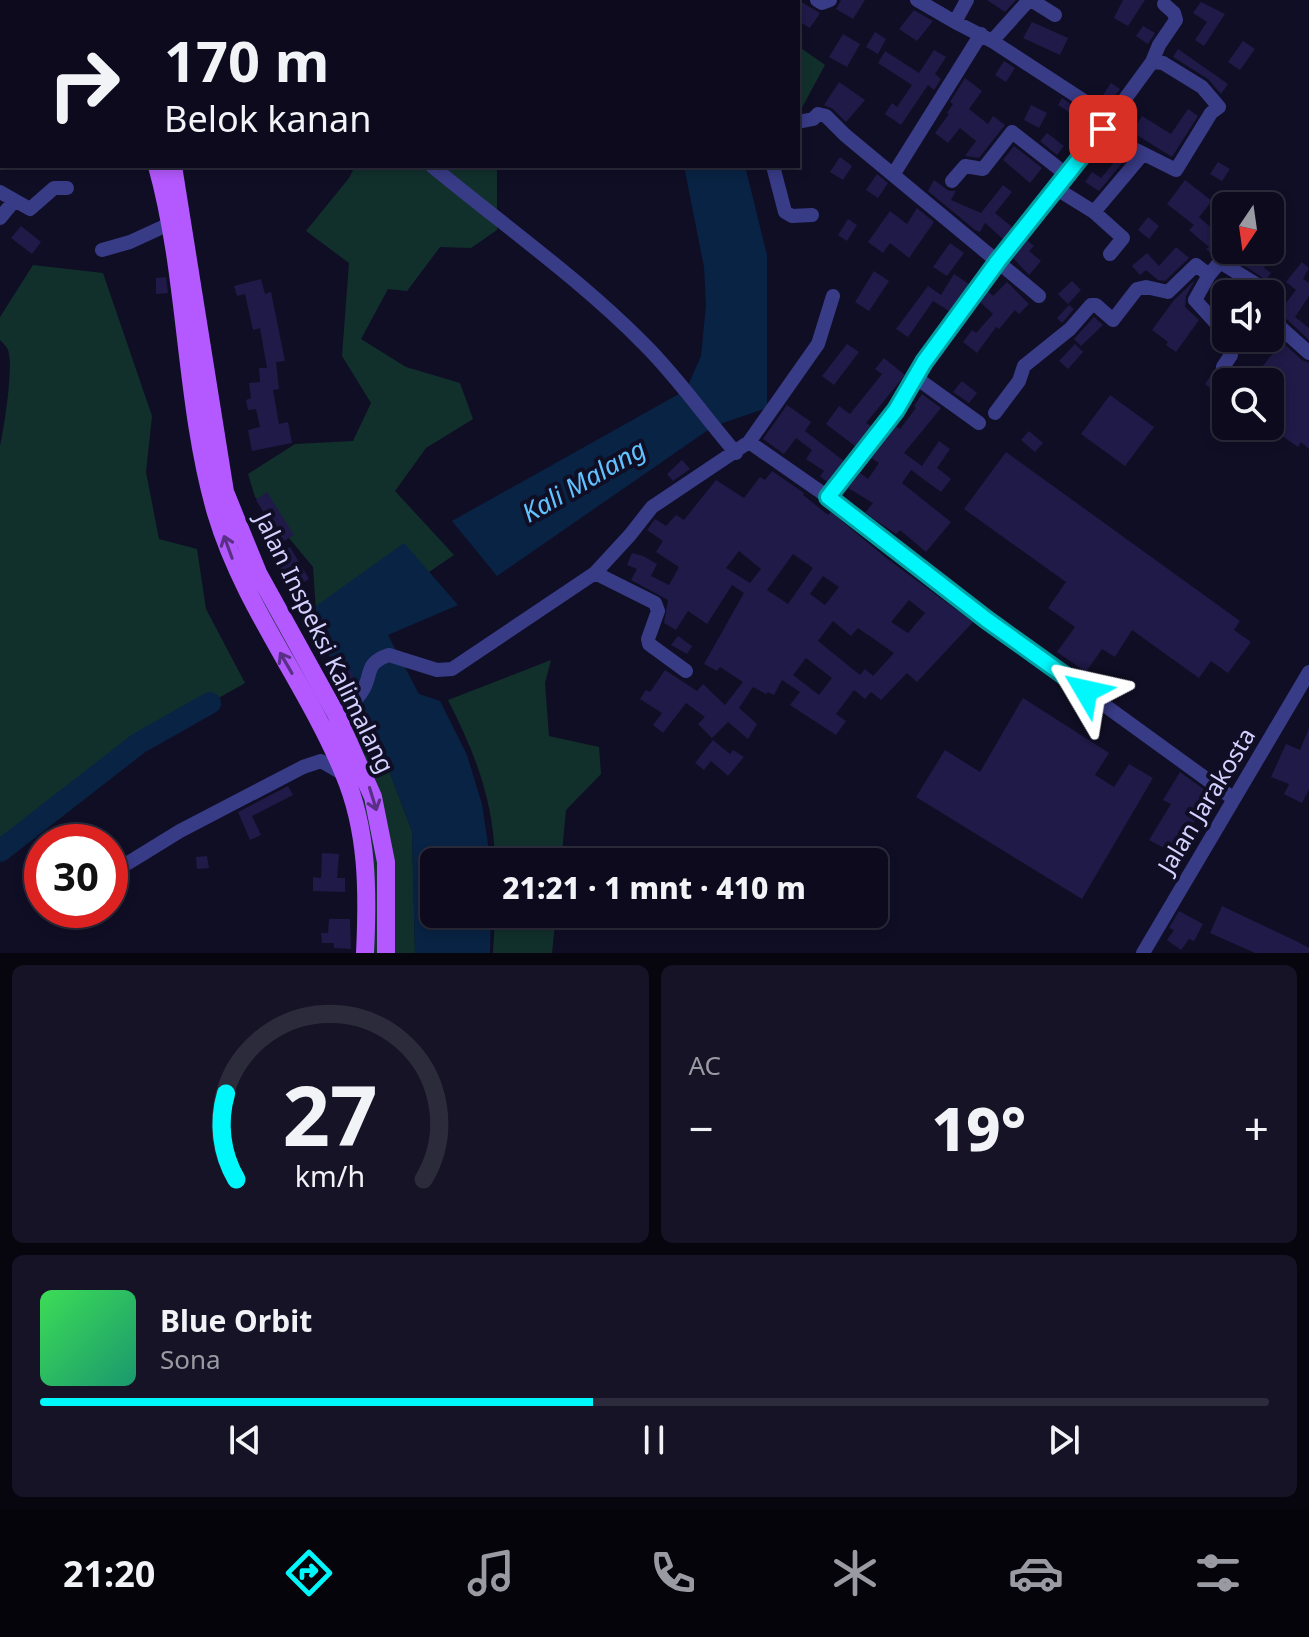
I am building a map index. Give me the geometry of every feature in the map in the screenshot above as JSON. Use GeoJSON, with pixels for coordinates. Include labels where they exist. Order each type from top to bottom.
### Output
{"type":"FeatureCollection","features":[{"type":"Feature","properties":{"kind":"main road","name":"Jalan Inspeksi Kalimalang"},"geometry":{"type":"LineString","coordinates":[[164,168],[225,492],[269,615],[326,708],[373,797],[386,862],[386,953]]}},
{"type":"Feature","properties":{"kind":"main road","name":"Jalan Inspeksi Kalimalang"},"geometry":{"type":"LineString","coordinates":[[326,708],[366,862],[365,953]]}},
{"type":"Feature","properties":{"kind":"main road"},"geometry":{"type":"LineString","coordinates":[[366,862],[386,862]]}},
{"type":"Feature","properties":{"kind":"main road"},"geometry":{"type":"LineString","coordinates":[[367,923],[388,924]]}},
{"type":"Feature","properties":{"kind":"street"},"geometry":{"type":"LineString","coordinates":[[817,0],[822,3],[830,0]]}},
{"type":"Feature","properties":{"kind":"street"},"geometry":{"type":"LineString","coordinates":[[917,0],[987,38],[1092,106],[1101,118],[1102,131]]}},
{"type":"Feature","properties":{"kind":"street"},"geometry":{"type":"LineString","coordinates":[[955,22],[967,0]]}},
{"type":"Feature","properties":{"kind":"street"},"geometry":{"type":"LineString","coordinates":[[893,175],[987,38],[1030,0],[1055,15]]}},
{"type":"Feature","properties":{"kind":"street"},"geometry":{"type":"LineString","coordinates":[[828,497],[896,410],[915,377],[998,261],[1102,131],[1152,62],[1177,16],[1164,4]]}},
{"type":"Feature","properties":{"kind":"street"},"geometry":{"type":"LineString","coordinates":[[1102,131],[1142,155],[1176,170],[1211,113],[1219,107],[1202,87],[1163,63],[1152,62]]}},
{"type":"Feature","properties":{"kind":"street"},"geometry":{"type":"LineString","coordinates":[[800,122],[813,119],[818,114],[826,116],[1039,296]]}},
{"type":"Feature","properties":{"kind":"street"},"geometry":{"type":"LineString","coordinates":[[952,181],[965,166],[983,169],[1012,132],[1067,175]]}},
{"type":"Feature","properties":{"kind":"street"},"geometry":{"type":"LineString","coordinates":[[1094,212],[1142,155]]}},
{"type":"Feature","properties":{"kind":"street"},"geometry":{"type":"LineString","coordinates":[[434,168],[557,266],[643,343],[677,378],[734,450]]}},
{"type":"Feature","properties":{"kind":"street"},"geometry":{"type":"LineString","coordinates":[[774,168],[785,212],[792,216],[812,215]]}},
{"type":"Feature","properties":{"kind":"street"},"geometry":{"type":"LineString","coordinates":[[0,192],[33,209],[54,188],[67,188]]}},
{"type":"Feature","properties":{"kind":"street"},"geometry":{"type":"LineString","coordinates":[[1057,189],[1094,212],[1123,238],[1110,254]]}},
{"type":"Feature","properties":{"kind":"street"},"geometry":{"type":"LineString","coordinates":[[0,218],[14,201]]}},
{"type":"Feature","properties":{"kind":"street"},"geometry":{"type":"LineString","coordinates":[[102,250],[130,242],[175,221]]}},
{"type":"Feature","properties":{"kind":"street"},"geometry":{"type":"LineString","coordinates":[[1212,319],[1195,300],[1218,264]]}},
{"type":"Feature","properties":{"kind":"street"},"geometry":{"type":"LineString","coordinates":[[1234,264],[1252,280]]}},
{"type":"Feature","properties":{"kind":"street"},"geometry":{"type":"LineString","coordinates":[[995,413],[1019,381],[1024,366],[1070,329],[1091,305],[1096,305],[1113,320],[1137,289],[1146,287],[1168,292],[1196,265],[1209,275]]}},
{"type":"Feature","properties":{"kind":"street"},"geometry":{"type":"LineString","coordinates":[[326,708],[362,692],[370,666],[389,655],[442,671],[452,669],[595,573],[663,498],[749,442],[818,344],[833,296]]}},
{"type":"Feature","properties":{"kind":"street"},"geometry":{"type":"LineString","coordinates":[[1284,331],[1309,353]]}},
{"type":"Feature","properties":{"kind":"street"},"geometry":{"type":"LineString","coordinates":[[915,377],[979,423]]}},
{"type":"Feature","properties":{"kind":"street"},"geometry":{"type":"LineString","coordinates":[[749,442],[828,497],[987,620],[1234,799]]}},
{"type":"Feature","properties":{"kind":"street"},"geometry":{"type":"LineString","coordinates":[[595,573],[655,603],[658,611],[649,644],[686,671]]}},
{"type":"Feature","properties":{"kind":"street","name":"Jalan Jarakosta"},"geometry":{"type":"LineString","coordinates":[[1143,953],[1309,672]]}},
{"type":"Feature","properties":{"kind":"street"},"geometry":{"type":"LineString","coordinates":[[128,863],[180,831],[303,767],[321,761],[345,775]]}},
{"type":"Feature","properties":{"kind":"green space"},"geometry":{"type":"Polygon","coordinates":[[[800,47],[825,65],[800,111],[800,47]]]}},
{"type":"Feature","properties":{"kind":"green space"},"geometry":{"type":"Polygon","coordinates":[[[354,168],[497,168],[497,230],[471,248],[440,247],[407,291],[388,289],[361,339],[406,367],[460,383],[473,419],[426,448],[395,491],[454,555],[376,608],[318,641],[313,567],[255,497],[248,474],[295,444],[353,441],[371,403],[342,356],[349,263],[306,231],[354,168]]]}},
{"type":"Feature","properties":{"kind":"green space"},"geometry":{"type":"Polygon","coordinates":[[[33,265],[103,273],[152,416],[146,472],[159,539],[197,549],[206,609],[245,683],[139,743],[35,824],[24,824],[24,832],[0,851],[0,446],[10,358],[0,340],[0,317],[33,265]]]}},
{"type":"Feature","properties":{"kind":"green space"},"geometry":{"type":"Polygon","coordinates":[[[225,492],[336,714],[360,694],[412,831],[415,953],[365,953],[367,894],[345,775],[240,579],[225,492]]]}},
{"type":"Feature","properties":{"kind":"green space"},"geometry":{"type":"Polygon","coordinates":[[[551,660],[545,683],[549,736],[599,747],[601,774],[566,810],[562,848],[494,848],[481,778],[448,700],[551,660]]]}},
{"type":"Feature","properties":{"kind":"green space"},"geometry":{"type":"Polygon","coordinates":[[[494,928],[555,928],[552,953],[493,953],[494,928]]]}},
{"type":"Feature","properties":{"kind":"water"},"geometry":{"type":"Polygon","coordinates":[[[684,168],[745,168],[767,255],[767,408],[714,426],[497,576],[452,521],[686,390],[701,356],[706,305],[704,267],[684,168]]]}},
{"type":"Feature","properties":{"kind":"water"},"geometry":{"type":"Polygon","coordinates":[[[404,543],[458,605],[388,635],[419,694],[440,701],[467,755],[482,804],[489,848],[420,848],[420,928],[491,928],[490,953],[415,953],[412,831],[363,703],[318,641],[316,606],[404,543]]]}},
{"type":"Feature","properties":{"kind":"building"},"geometry":{"type":"Polygon","coordinates":[[[841,0],[865,0],[853,19],[836,9],[841,0]]]}},
{"type":"Feature","properties":{"kind":"building"},"geometry":{"type":"Polygon","coordinates":[[[987,0],[1016,0],[1005,12],[987,0]]]}},
{"type":"Feature","properties":{"kind":"building"},"geometry":{"type":"Polygon","coordinates":[[[1123,0],[1145,0],[1128,26],[1114,18],[1123,0]]]}},
{"type":"Feature","properties":{"kind":"building"},"geometry":{"type":"Polygon","coordinates":[[[800,1],[820,13],[810,28],[800,22],[800,1]]]}},
{"type":"Feature","properties":{"kind":"building"},"geometry":{"type":"Polygon","coordinates":[[[1201,2],[1225,14],[1204,46],[1195,40],[1207,22],[1193,13],[1201,2]]]}},
{"type":"Feature","properties":{"kind":"building"},"geometry":{"type":"Polygon","coordinates":[[[914,10],[933,21],[917,41],[899,29],[914,10]]]}},
{"type":"Feature","properties":{"kind":"building"},"geometry":{"type":"Polygon","coordinates":[[[1032,22],[1068,38],[1060,55],[1023,38],[1032,22]]]}},
{"type":"Feature","properties":{"kind":"building"},"geometry":{"type":"Polygon","coordinates":[[[1143,26],[1155,33],[1148,44],[1136,36],[1143,26]]]}},
{"type":"Feature","properties":{"kind":"building"},"geometry":{"type":"Polygon","coordinates":[[[875,32],[886,39],[878,54],[866,47],[875,32]]]}},
{"type":"Feature","properties":{"kind":"building"},"geometry":{"type":"Polygon","coordinates":[[[843,34],[860,44],[847,67],[829,57],[843,34]]]}},
{"type":"Feature","properties":{"kind":"building"},"geometry":{"type":"Polygon","coordinates":[[[1243,41],[1255,49],[1240,70],[1228,62],[1243,41]]]}},
{"type":"Feature","properties":{"kind":"building"},"geometry":{"type":"Polygon","coordinates":[[[1178,49],[1228,84],[1221,94],[1208,79],[1173,57],[1178,49]]]}},
{"type":"Feature","properties":{"kind":"building"},"geometry":{"type":"Polygon","coordinates":[[[934,50],[946,57],[935,74],[941,79],[934,90],[928,85],[901,125],[885,114],[892,103],[897,107],[912,85],[878,63],[885,51],[919,73],[934,50]]]}},
{"type":"Feature","properties":{"kind":"building"},"geometry":{"type":"Polygon","coordinates":[[[1004,61],[1015,68],[1006,82],[995,75],[1004,61]]]}},
{"type":"Feature","properties":{"kind":"building"},"geometry":{"type":"Polygon","coordinates":[[[965,78],[982,91],[969,109],[988,124],[993,116],[1005,125],[979,158],[965,156],[976,141],[960,128],[948,143],[935,133],[949,114],[953,104],[950,102],[965,78]]]}},
{"type":"Feature","properties":{"kind":"building"},"geometry":{"type":"Polygon","coordinates":[[[839,82],[865,100],[846,122],[824,105],[839,82]]]}},
{"type":"Feature","properties":{"kind":"building"},"geometry":{"type":"Polygon","coordinates":[[[1111,83],[1120,89],[1106,108],[1100,100],[1111,83]]]}},
{"type":"Feature","properties":{"kind":"building"},"geometry":{"type":"Polygon","coordinates":[[[1062,98],[1078,109],[1074,115],[1058,105],[1062,98]]]}},
{"type":"Feature","properties":{"kind":"building"},"geometry":{"type":"Polygon","coordinates":[[[1031,105],[1047,113],[1039,128],[1024,120],[1031,105]]]}},
{"type":"Feature","properties":{"kind":"building"},"geometry":{"type":"Polygon","coordinates":[[[1188,109],[1198,116],[1172,157],[1132,132],[1142,116],[1171,134],[1188,109]]]}},
{"type":"Feature","properties":{"kind":"building"},"geometry":{"type":"Polygon","coordinates":[[[1047,133],[1064,146],[1057,155],[1040,141],[1047,133]]]}},
{"type":"Feature","properties":{"kind":"building"},"geometry":{"type":"Polygon","coordinates":[[[1014,146],[1042,168],[1030,183],[1003,160],[1014,146]]]}},
{"type":"Feature","properties":{"kind":"building"},"geometry":{"type":"Polygon","coordinates":[[[1121,154],[1127,157],[1099,191],[1085,182],[1092,172],[1101,178],[1121,154]]]}},
{"type":"Feature","properties":{"kind":"building"},"geometry":{"type":"Polygon","coordinates":[[[840,157],[852,166],[843,180],[830,172],[840,157]]]}},
{"type":"Feature","properties":{"kind":"building"},"geometry":{"type":"Polygon","coordinates":[[[1218,162],[1230,169],[1222,181],[1210,174],[1218,162]]]}},
{"type":"Feature","properties":{"kind":"building"},"geometry":{"type":"Polygon","coordinates":[[[877,174],[888,183],[878,198],[866,190],[877,174]]]}},
{"type":"Feature","properties":{"kind":"building"},"geometry":{"type":"Polygon","coordinates":[[[934,180],[949,191],[956,191],[951,200],[981,213],[1003,185],[1012,192],[995,213],[1012,227],[1003,239],[985,223],[980,232],[975,230],[928,191],[934,180]]]}},
{"type":"Feature","properties":{"kind":"building"},"geometry":{"type":"Polygon","coordinates":[[[1185,180],[1212,201],[1199,217],[1212,229],[1212,254],[1206,249],[1209,247],[1189,230],[1194,225],[1167,204],[1185,180]]]}},
{"type":"Feature","properties":{"kind":"building"},"geometry":{"type":"Polygon","coordinates":[[[917,208],[934,222],[909,258],[890,243],[883,253],[868,242],[890,211],[907,224],[917,208]]]}},
{"type":"Feature","properties":{"kind":"building"},"geometry":{"type":"Polygon","coordinates":[[[1148,217],[1159,226],[1149,239],[1138,230],[1148,217]]]}},
{"type":"Feature","properties":{"kind":"building"},"geometry":{"type":"Polygon","coordinates":[[[848,219],[857,225],[847,241],[838,235],[848,219]]]}},
{"type":"Feature","properties":{"kind":"building"},"geometry":{"type":"Polygon","coordinates":[[[21,226],[41,242],[32,254],[11,238],[21,226]]]}},
{"type":"Feature","properties":{"kind":"building"},"geometry":{"type":"Polygon","coordinates":[[[1027,240],[1034,246],[1029,251],[1041,261],[1029,275],[1013,258],[1027,240]]]}},
{"type":"Feature","properties":{"kind":"building"},"geometry":{"type":"Polygon","coordinates":[[[950,243],[964,253],[947,276],[933,267],[950,243]]]}},
{"type":"Feature","properties":{"kind":"building"},"geometry":{"type":"Polygon","coordinates":[[[1176,247],[1189,258],[1165,281],[1158,280],[1146,270],[1140,275],[1132,266],[1147,253],[1159,266],[1176,247]]]}},
{"type":"Feature","properties":{"kind":"building"},"geometry":{"type":"Polygon","coordinates":[[[1302,262],[1309,268],[1303,279],[1309,283],[1309,296],[1295,317],[1309,328],[1309,340],[1284,317],[1284,306],[1296,290],[1286,282],[1302,262]]]}},
{"type":"Feature","properties":{"kind":"building"},"geometry":{"type":"Polygon","coordinates":[[[1242,264],[1267,264],[1264,268],[1271,273],[1266,280],[1242,264]]]}},
{"type":"Feature","properties":{"kind":"building"},"geometry":{"type":"Polygon","coordinates":[[[874,271],[889,281],[869,311],[855,302],[874,271]]]}},
{"type":"Feature","properties":{"kind":"building"},"geometry":{"type":"Polygon","coordinates":[[[954,274],[969,284],[949,311],[933,301],[908,337],[896,329],[928,286],[941,295],[954,274]]]}},
{"type":"Feature","properties":{"kind":"building"},"geometry":{"type":"Polygon","coordinates":[[[166,277],[168,293],[156,294],[156,278],[166,277]]]}},
{"type":"Feature","properties":{"kind":"building"},"geometry":{"type":"Polygon","coordinates":[[[261,279],[265,294],[271,292],[285,361],[276,362],[279,389],[273,390],[279,424],[288,422],[292,443],[252,451],[248,430],[260,427],[256,409],[248,410],[246,400],[251,398],[249,383],[260,382],[259,368],[267,368],[260,328],[253,330],[245,294],[237,296],[234,286],[261,279]]]}},
{"type":"Feature","properties":{"kind":"building"},"geometry":{"type":"Polygon","coordinates":[[[1195,280],[1186,296],[1185,307],[1199,320],[1176,352],[1152,330],[1174,300],[1195,280]]]}},
{"type":"Feature","properties":{"kind":"building"},"geometry":{"type":"Polygon","coordinates":[[[1072,281],[1081,290],[1068,304],[1058,294],[1072,281]]]}},
{"type":"Feature","properties":{"kind":"building"},"geometry":{"type":"Polygon","coordinates":[[[1007,282],[1029,304],[1019,314],[1015,310],[999,329],[996,327],[977,353],[963,342],[972,330],[976,333],[993,314],[980,302],[988,291],[993,296],[1007,282]]]}},
{"type":"Feature","properties":{"kind":"building"},"geometry":{"type":"Polygon","coordinates":[[[1069,305],[1074,309],[1062,323],[1057,318],[1069,305]]]}},
{"type":"Feature","properties":{"kind":"building"},"geometry":{"type":"Polygon","coordinates":[[[1094,317],[1103,325],[1081,346],[1074,339],[1094,317]]]}},
{"type":"Feature","properties":{"kind":"building"},"geometry":{"type":"Polygon","coordinates":[[[847,344],[859,352],[834,385],[822,376],[847,344]]]}},
{"type":"Feature","properties":{"kind":"building"},"geometry":{"type":"Polygon","coordinates":[[[1075,344],[1083,352],[1068,369],[1059,361],[1075,344]]]}},
{"type":"Feature","properties":{"kind":"building"},"geometry":{"type":"Polygon","coordinates":[[[1284,344],[1309,363],[1309,449],[1301,442],[1298,447],[1284,437],[1284,368],[1261,368],[1274,352],[1284,352],[1284,344]]]}},
{"type":"Feature","properties":{"kind":"building"},"geometry":{"type":"Polygon","coordinates":[[[884,358],[905,375],[866,423],[871,426],[855,446],[826,424],[839,406],[850,414],[882,374],[875,369],[884,358]]]}},
{"type":"Feature","properties":{"kind":"building"},"geometry":{"type":"Polygon","coordinates":[[[1212,374],[1212,390],[1205,384],[1212,374]]]}},
{"type":"Feature","properties":{"kind":"building"},"geometry":{"type":"Polygon","coordinates":[[[962,381],[977,393],[969,403],[953,392],[962,381]]]}},
{"type":"Feature","properties":{"kind":"building"},"geometry":{"type":"Polygon","coordinates":[[[922,394],[941,408],[904,453],[922,466],[939,441],[950,449],[937,468],[951,479],[941,492],[911,470],[902,483],[951,522],[926,552],[900,530],[896,534],[865,513],[873,503],[848,488],[860,473],[868,479],[879,463],[871,458],[896,426],[900,429],[922,394]]]}},
{"type":"Feature","properties":{"kind":"building"},"geometry":{"type":"Polygon","coordinates":[[[1110,395],[1154,427],[1125,466],[1081,434],[1110,395]]]}},
{"type":"Feature","properties":{"kind":"building"},"geometry":{"type":"Polygon","coordinates":[[[787,405],[811,422],[805,431],[844,461],[827,482],[820,476],[824,471],[806,459],[812,450],[796,438],[784,454],[763,439],[787,405]]]}},
{"type":"Feature","properties":{"kind":"building"},"geometry":{"type":"Polygon","coordinates":[[[1029,431],[1043,443],[1035,452],[1021,440],[1029,431]]]}},
{"type":"Feature","properties":{"kind":"building"},"geometry":{"type":"Polygon","coordinates":[[[1006,452],[1240,621],[1234,630],[1251,642],[1228,673],[1211,661],[1199,678],[1132,630],[1115,657],[1102,649],[1086,672],[1057,652],[1075,627],[1048,608],[1066,582],[964,509],[1006,452]]]}},
{"type":"Feature","properties":{"kind":"building"},"geometry":{"type":"Polygon","coordinates":[[[682,460],[690,469],[673,481],[667,474],[682,460]]]}},
{"type":"Feature","properties":{"kind":"building"},"geometry":{"type":"Polygon","coordinates":[[[772,471],[804,493],[828,515],[831,512],[885,557],[973,622],[917,682],[907,673],[881,700],[871,692],[865,699],[854,690],[836,714],[846,721],[836,735],[790,705],[800,692],[782,680],[774,695],[753,687],[739,708],[757,724],[748,739],[728,722],[712,738],[698,724],[705,717],[686,703],[663,733],[653,725],[662,713],[640,699],[646,690],[650,692],[665,670],[697,691],[703,684],[725,705],[743,682],[720,667],[717,671],[704,664],[744,593],[732,585],[707,624],[688,611],[676,630],[664,623],[668,600],[631,580],[637,569],[627,565],[632,553],[643,556],[657,564],[651,576],[669,585],[679,567],[656,552],[663,541],[647,530],[655,519],[666,526],[676,515],[684,520],[716,480],[744,498],[760,477],[765,480],[772,471]],[[739,551],[726,568],[750,583],[761,569],[739,551]],[[793,554],[767,590],[788,604],[813,568],[793,554]],[[823,576],[810,594],[825,605],[839,587],[823,576]],[[909,600],[891,622],[908,633],[925,613],[909,600]],[[833,621],[818,641],[860,675],[865,669],[873,676],[894,653],[858,628],[851,636],[833,621]],[[806,658],[793,675],[819,695],[832,678],[806,658]]]}},
{"type":"Feature","properties":{"kind":"building"},"geometry":{"type":"Polygon","coordinates":[[[267,492],[294,535],[282,542],[256,500],[267,492]]]}},
{"type":"Feature","properties":{"kind":"building"},"geometry":{"type":"Polygon","coordinates":[[[290,547],[309,579],[293,589],[273,556],[290,547]]]}},
{"type":"Feature","properties":{"kind":"building"},"geometry":{"type":"Polygon","coordinates":[[[678,636],[692,646],[687,654],[671,645],[678,636]]]}},
{"type":"Feature","properties":{"kind":"building"},"geometry":{"type":"Polygon","coordinates":[[[348,666],[356,681],[345,694],[334,674],[348,666]]]}},
{"type":"Feature","properties":{"kind":"building"},"geometry":{"type":"Polygon","coordinates":[[[1023,698],[1109,753],[1095,775],[1114,787],[1129,764],[1153,778],[1082,899],[916,797],[945,750],[980,772],[1023,698]]]}},
{"type":"Feature","properties":{"kind":"building"},"geometry":{"type":"Polygon","coordinates":[[[1309,728],[1309,789],[1302,803],[1284,794],[1289,784],[1271,777],[1286,744],[1300,750],[1309,728]]]}},
{"type":"Feature","properties":{"kind":"building"},"geometry":{"type":"Polygon","coordinates":[[[713,740],[730,754],[733,750],[744,757],[728,776],[711,761],[704,770],[695,763],[713,740]]]}},
{"type":"Feature","properties":{"kind":"building"},"geometry":{"type":"Polygon","coordinates":[[[1180,772],[1209,793],[1179,853],[1149,840],[1171,804],[1163,800],[1180,772]]]}},
{"type":"Feature","properties":{"kind":"building"},"geometry":{"type":"Polygon","coordinates":[[[288,786],[293,795],[252,816],[261,835],[250,840],[238,812],[288,786]]]}},
{"type":"Feature","properties":{"kind":"building"},"geometry":{"type":"Polygon","coordinates":[[[322,853],[339,854],[337,878],[345,878],[345,892],[313,891],[313,877],[321,878],[322,853]]]}},
{"type":"Feature","properties":{"kind":"building"},"geometry":{"type":"Polygon","coordinates":[[[207,856],[209,868],[197,869],[196,857],[207,856]]]}},
{"type":"Feature","properties":{"kind":"building"},"geometry":{"type":"Polygon","coordinates":[[[1222,906],[1298,942],[1309,948],[1309,953],[1255,953],[1210,933],[1222,906]]]}},
{"type":"Feature","properties":{"kind":"building"},"geometry":{"type":"Polygon","coordinates":[[[1179,911],[1203,924],[1194,941],[1189,939],[1181,950],[1167,940],[1174,930],[1169,928],[1179,911]]]}},
{"type":"Feature","properties":{"kind":"building"},"geometry":{"type":"Polygon","coordinates":[[[329,919],[350,919],[351,949],[334,948],[334,943],[322,943],[321,933],[328,933],[329,919]]]}},
{"type":"Feature","properties":{"kind":"waterway","name":"Kali Malang"},"geometry":{"type":"LineString","coordinates":[[715,400],[740,384],[733,291]]}},
{"type":"Feature","properties":{"kind":"waterway"},"geometry":{"type":"LineString","coordinates":[[0,851],[139,743],[210,703]]}},
{"type":"Feature","properties":{"kind":"route"},"geometry":{"type":"LineString","coordinates":[[1086,691],[987,620],[828,497],[896,410],[924,362],[998,261],[1103,129]]}}]}
